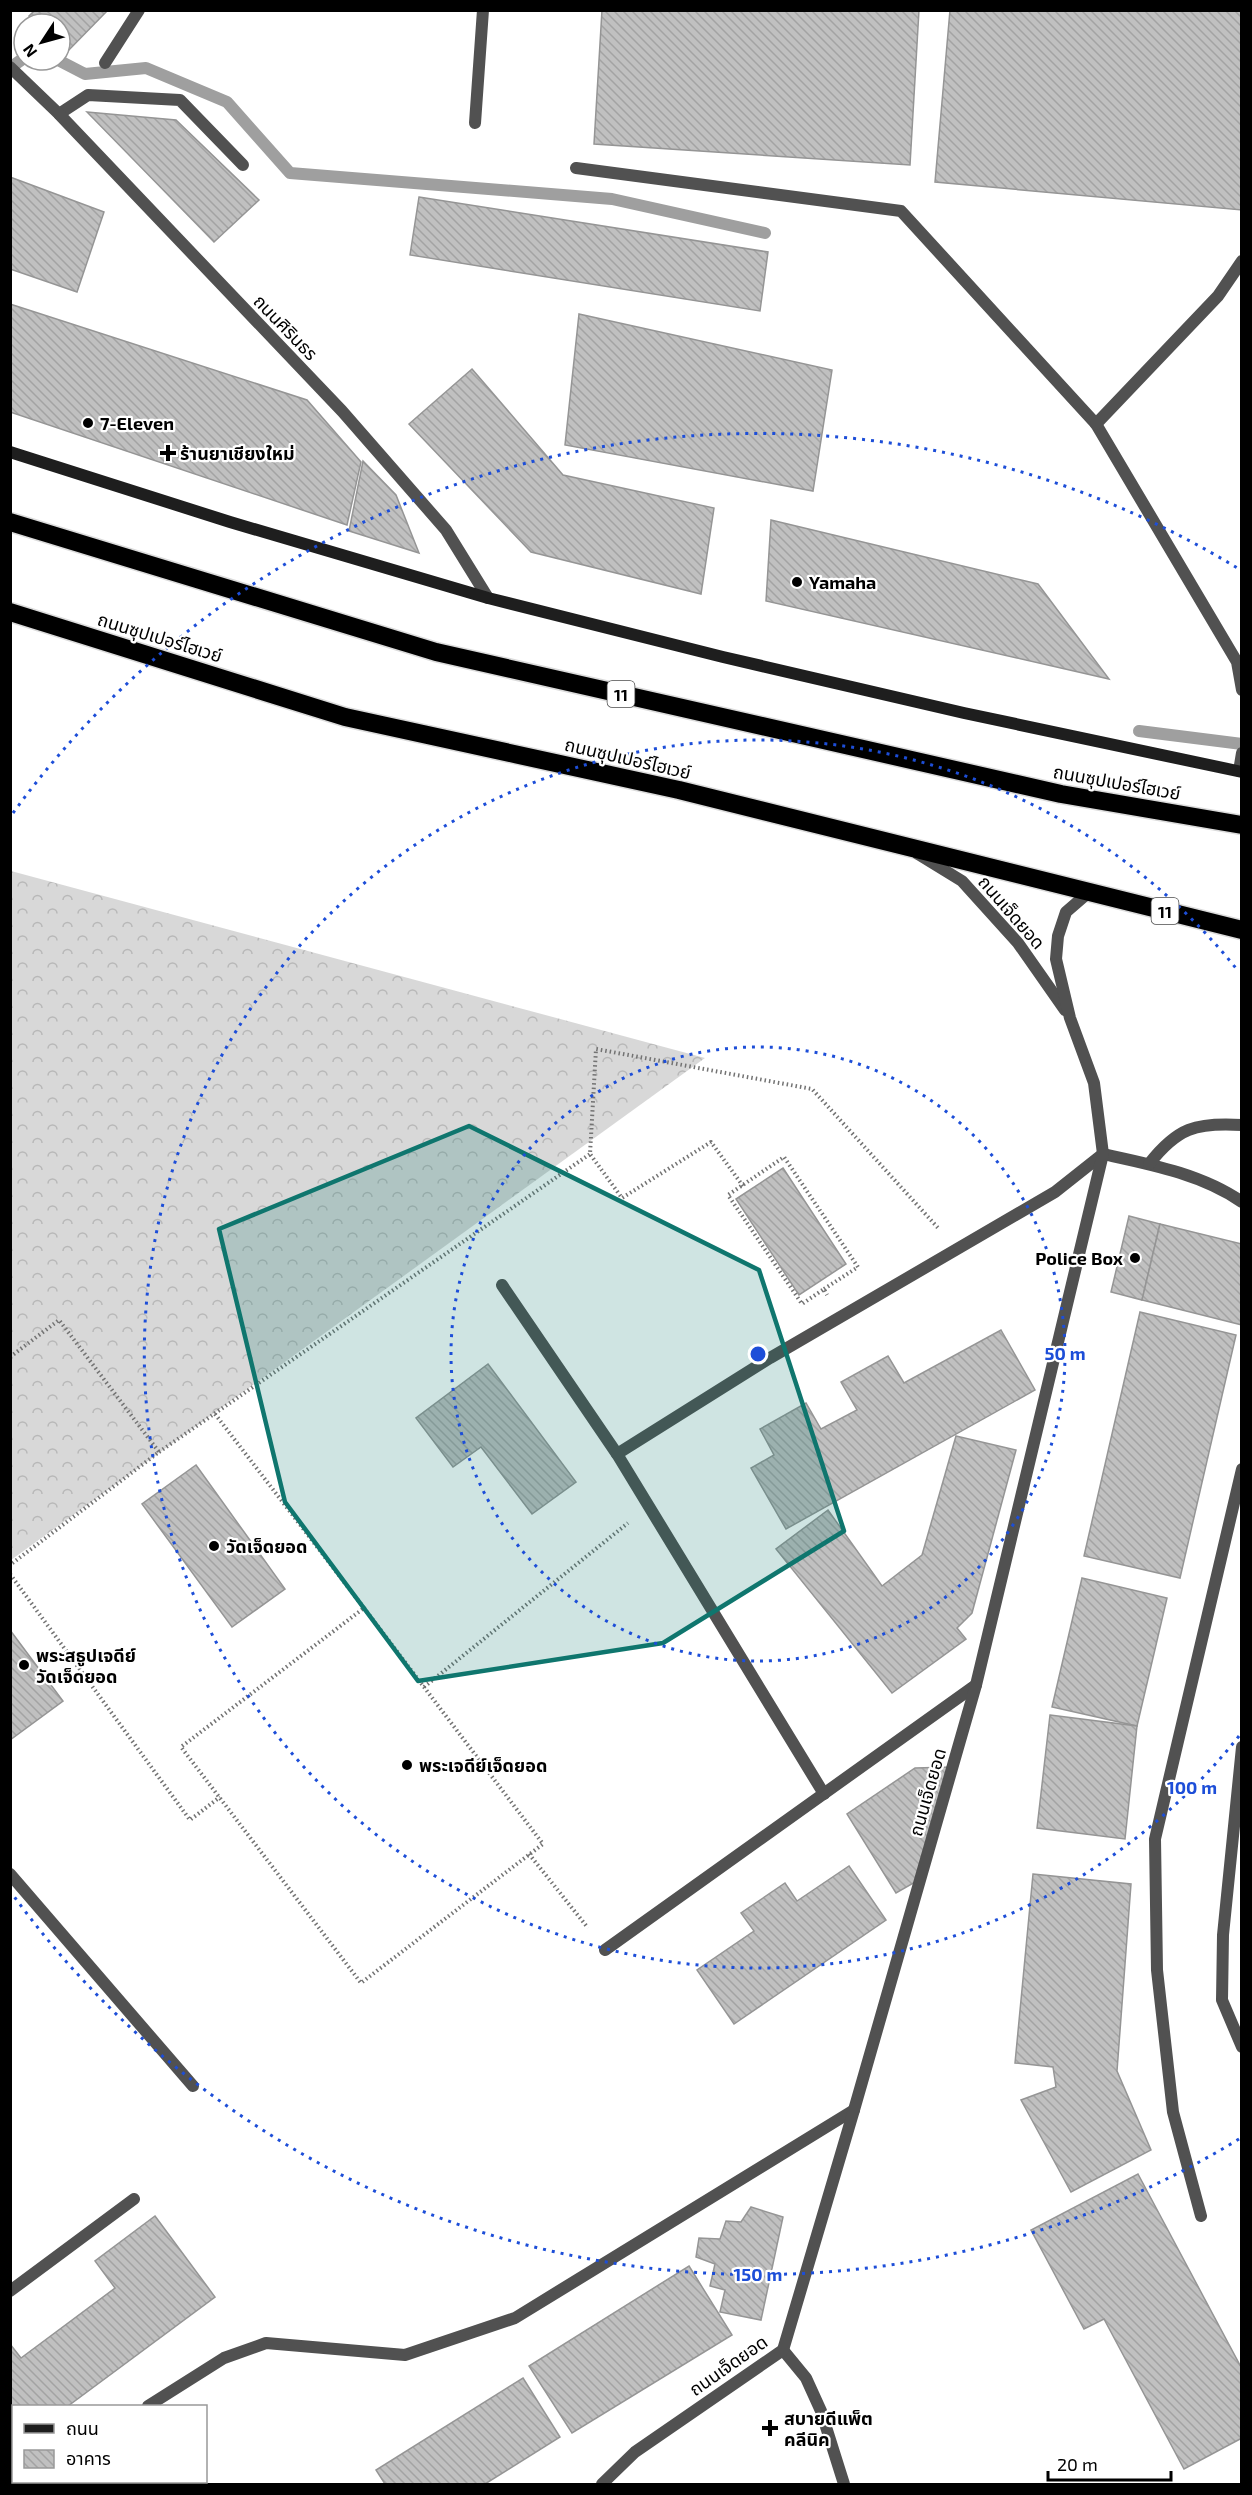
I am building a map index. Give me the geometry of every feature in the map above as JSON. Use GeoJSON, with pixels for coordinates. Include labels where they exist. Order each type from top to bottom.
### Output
{"type":"FeatureCollection","features":[{"type":"Feature","properties":{"kind":"highway","name":"ถนนซุปเปอร์ไฮเวย์"},"geometry":{"type":"LineString","coordinates":[[10,522],[436,652],[1061,794],[1242,825]]}},
{"type":"Feature","properties":{"kind":"highway","name":"ถนนซุปเปอร์ไฮเวย์"},"geometry":{"type":"LineString","coordinates":[[10,612],[345,717],[679,790],[1242,930]]}},
{"type":"Feature","properties":{"kind":"main road"},"geometry":{"type":"LineString","coordinates":[[10,452],[230,522],[488,598],[723,657],[963,713],[1240,772]]}},
{"type":"Feature","properties":{"kind":"street"},"geometry":{"type":"LineString","coordinates":[[105,63],[139,10]]}},
{"type":"Feature","properties":{"kind":"street"},"geometry":{"type":"LineString","coordinates":[[475,123],[483,10]]}},
{"type":"Feature","properties":{"kind":"street","name":"ถนนศิรินธร"},"geometry":{"type":"LineString","coordinates":[[10,67],[59,114],[342,411],[446,530],[488,598]]}},
{"type":"Feature","properties":{"kind":"street"},"geometry":{"type":"LineString","coordinates":[[59,114],[88,95],[180,100],[243,165]]}},
{"type":"Feature","properties":{"kind":"street"},"geometry":{"type":"LineString","coordinates":[[576,168],[901,211],[1096,424],[1237,662],[1242,690]]}},
{"type":"Feature","properties":{"kind":"street"},"geometry":{"type":"LineString","coordinates":[[1096,424],[1218,296],[1242,261]]}},
{"type":"Feature","properties":{"kind":"street"},"geometry":{"type":"LineString","coordinates":[[1240,772],[1241,754]]}},
{"type":"Feature","properties":{"kind":"street","name":"ถนนเจ็ดยอด"},"geometry":{"type":"LineString","coordinates":[[908,847],[962,881],[1018,943],[1070,1018]]}},
{"type":"Feature","properties":{"kind":"street","name":"ถนนเจ็ดยอด"},"geometry":{"type":"LineString","coordinates":[[602,2484],[635,2452],[783,2350],[976,1685],[1103,1154],[1094,1083],[1070,1018],[1056,959],[1058,936],[1066,912],[1088,893]]}},
{"type":"Feature","properties":{"kind":"street"},"geometry":{"type":"LineString","coordinates":[[1149,1164],[1166,1142],[1191,1129],[1212,1123],[1242,1125]]}},
{"type":"Feature","properties":{"kind":"street"},"geometry":{"type":"LineString","coordinates":[[617,1454],[770,1358],[1055,1192],[1103,1154],[1149,1164],[1201,1180],[1242,1202]]}},
{"type":"Feature","properties":{"kind":"street"},"geometry":{"type":"LineString","coordinates":[[502,1285],[617,1454],[824,1794]]}},
{"type":"Feature","properties":{"kind":"street"},"geometry":{"type":"LineString","coordinates":[[1201,2216],[1173,2112],[1157,1970],[1155,1839],[1242,1468]]}},
{"type":"Feature","properties":{"kind":"street"},"geometry":{"type":"LineString","coordinates":[[605,1950],[976,1685]]}},
{"type":"Feature","properties":{"kind":"street"},"geometry":{"type":"LineString","coordinates":[[1242,1748],[1223,1935],[1222,2000],[1242,2047]]}},
{"type":"Feature","properties":{"kind":"street"},"geometry":{"type":"LineString","coordinates":[[10,1874],[193,2086]]}},
{"type":"Feature","properties":{"kind":"street"},"geometry":{"type":"LineString","coordinates":[[150,2405],[224,2358],[266,2343],[405,2355],[515,2318],[854,2110]]}},
{"type":"Feature","properties":{"kind":"street"},"geometry":{"type":"LineString","coordinates":[[10,2291],[134,2199]]}},
{"type":"Feature","properties":{"kind":"street"},"geometry":{"type":"LineString","coordinates":[[783,2350],[806,2378],[821,2411],[844,2484]]}},
{"type":"Feature","properties":{"kind":"path"},"geometry":{"type":"LineString","coordinates":[[743,1186],[711,1142],[622,1198],[590,1154],[596,1049],[812,1089],[946,1237]]}},
{"type":"Feature","properties":{"kind":"path"},"geometry":{"type":"LineString","coordinates":[[10,1565],[159,1452],[590,1154]]}},
{"type":"Feature","properties":{"kind":"path"},"geometry":{"type":"LineString","coordinates":[[784,1157],[858,1266],[824,1289],[802,1304],[728,1195],[784,1157]]}},
{"type":"Feature","properties":{"kind":"path"},"geometry":{"type":"LineString","coordinates":[[824,1289],[829,1297]]}},
{"type":"Feature","properties":{"kind":"path"},"geometry":{"type":"LineString","coordinates":[[10,1357],[59,1320],[159,1452]]}},
{"type":"Feature","properties":{"kind":"path"},"geometry":{"type":"LineString","coordinates":[[215,1414],[424,1686],[543,1844],[361,1983],[181,1747],[364,1608]]}},
{"type":"Feature","properties":{"kind":"path"},"geometry":{"type":"LineString","coordinates":[[424,1686],[649,1506]]}},
{"type":"Feature","properties":{"kind":"path"},"geometry":{"type":"LineString","coordinates":[[10,1574],[190,1820],[219,1797]]}},
{"type":"Feature","properties":{"kind":"path"},"geometry":{"type":"LineString","coordinates":[[529,1854],[605,1950]]}},
{"type":"Feature","properties":{"kind":"highlighted area"},"geometry":{"type":"Polygon","coordinates":[[[469,1126],[759,1270],[844,1531],[663,1643],[418,1681],[285,1502],[219,1229],[469,1126]]]}},
{"type":"Feature","properties":{"kind":"green space"},"geometry":{"type":"Polygon","coordinates":[[[11,871],[705,1058],[11,1560],[11,871]]]}},
{"type":"Feature","properties":{"kind":"building"},"geometry":{"type":"Polygon","coordinates":[[[35,10],[108,10],[72,47],[72,12],[33,12],[35,10]]]}},
{"type":"Feature","properties":{"kind":"building"},"geometry":{"type":"Polygon","coordinates":[[[602,10],[919,10],[910,165],[594,144],[602,10]]]}},
{"type":"Feature","properties":{"kind":"building"},"geometry":{"type":"Polygon","coordinates":[[[950,10],[1242,10],[1242,210],[935,182],[950,10]]]}},
{"type":"Feature","properties":{"kind":"building"},"geometry":{"type":"Polygon","coordinates":[[[87,112],[176,120],[259,200],[214,242],[87,112]]]}},
{"type":"Feature","properties":{"kind":"building"},"geometry":{"type":"Polygon","coordinates":[[[10,177],[104,212],[77,292],[10,269],[10,177]]]}},
{"type":"Feature","properties":{"kind":"building"},"geometry":{"type":"Polygon","coordinates":[[[419,197],[768,252],[760,311],[410,255],[419,197]]]}},
{"type":"Feature","properties":{"kind":"building"},"geometry":{"type":"Polygon","coordinates":[[[10,304],[307,400],[361,462],[347,525],[10,412],[10,304]]]}},
{"type":"Feature","properties":{"kind":"building"},"geometry":{"type":"Polygon","coordinates":[[[579,314],[832,370],[813,491],[565,445],[579,314]]]}},
{"type":"Feature","properties":{"kind":"building"},"geometry":{"type":"Polygon","coordinates":[[[472,369],[563,475],[714,508],[701,594],[531,552],[409,424],[472,369]]]}},
{"type":"Feature","properties":{"kind":"building"},"geometry":{"type":"Polygon","coordinates":[[[363,461],[396,495],[419,553],[349,531],[363,461]]]}},
{"type":"Feature","properties":{"kind":"building"},"geometry":{"type":"Polygon","coordinates":[[[771,520],[1038,584],[1109,679],[766,601],[771,520]]]}},
{"type":"Feature","properties":{"kind":"building"},"geometry":{"type":"Polygon","coordinates":[[[783,1168],[846,1264],[799,1295],[736,1199],[783,1168]]]}},
{"type":"Feature","properties":{"kind":"building","name":"Police Box"},"geometry":{"type":"Polygon","coordinates":[[[1129,1216],[1160,1224],[1142,1300],[1111,1292],[1129,1216]]]}},
{"type":"Feature","properties":{"kind":"building"},"geometry":{"type":"Polygon","coordinates":[[[1160,1224],[1242,1244],[1242,1325],[1142,1300],[1160,1224]]]}},
{"type":"Feature","properties":{"kind":"building"},"geometry":{"type":"Polygon","coordinates":[[[1140,1312],[1236,1335],[1180,1578],[1084,1556],[1140,1312]]]}},
{"type":"Feature","properties":{"kind":"building"},"geometry":{"type":"Polygon","coordinates":[[[1001,1330],[1035,1390],[786,1529],[751,1468],[774,1455],[760,1429],[806,1403],[821,1429],[857,1410],[841,1382],[888,1356],[904,1383],[1001,1330]]]}},
{"type":"Feature","properties":{"kind":"building"},"geometry":{"type":"Polygon","coordinates":[[[488,1364],[576,1482],[532,1514],[481,1447],[453,1467],[416,1418],[488,1364]]]}},
{"type":"Feature","properties":{"kind":"building"},"geometry":{"type":"Polygon","coordinates":[[[956,1436],[1016,1450],[972,1613],[957,1628],[966,1639],[892,1693],[776,1549],[828,1510],[882,1586],[922,1555],[956,1436]]]}},
{"type":"Feature","properties":{"kind":"building","name":"วัดเจ็ดยอด"},"geometry":{"type":"Polygon","coordinates":[[[196,1465],[285,1589],[232,1627],[142,1504],[196,1465]]]}},
{"type":"Feature","properties":{"kind":"building"},"geometry":{"type":"Polygon","coordinates":[[[1082,1578],[1167,1598],[1137,1726],[1052,1707],[1082,1578]]]}},
{"type":"Feature","properties":{"kind":"building","name":"พระสธูปเจดีย์ วัดเจ็ดยอด"},"geometry":{"type":"Polygon","coordinates":[[[10,1630],[63,1701],[10,1740],[10,1630]]]}},
{"type":"Feature","properties":{"kind":"building"},"geometry":{"type":"Polygon","coordinates":[[[1050,1715],[1137,1726],[1125,1839],[1037,1828],[1050,1715]]]}},
{"type":"Feature","properties":{"kind":"building"},"geometry":{"type":"Polygon","coordinates":[[[952,1767],[917,1881],[896,1893],[847,1814],[915,1768],[952,1767]]]}},
{"type":"Feature","properties":{"kind":"building"},"geometry":{"type":"Polygon","coordinates":[[[849,1866],[886,1920],[734,2024],[697,1970],[754,1931],[741,1913],[785,1883],[797,1901],[849,1866]]]}},
{"type":"Feature","properties":{"kind":"building"},"geometry":{"type":"Polygon","coordinates":[[[1033,1874],[1131,1884],[1117,2071],[1151,2150],[1071,2192],[1021,2100],[1056,2087],[1053,2067],[1015,2063],[1033,1874]]]}},
{"type":"Feature","properties":{"kind":"building"},"geometry":{"type":"Polygon","coordinates":[[[1138,2174],[1242,2369],[1242,2438],[1184,2469],[1104,2319],[1084,2329],[1031,2230],[1138,2174]]]}},
{"type":"Feature","properties":{"kind":"building"},"geometry":{"type":"Polygon","coordinates":[[[751,2207],[783,2217],[761,2320],[720,2312],[725,2290],[710,2286],[715,2264],[696,2257],[699,2238],[720,2239],[726,2221],[741,2222],[751,2207]]]}},
{"type":"Feature","properties":{"kind":"building"},"geometry":{"type":"Polygon","coordinates":[[[155,2216],[215,2297],[69,2405],[12,2405],[12,2449],[10,2450],[10,2344],[21,2358],[115,2288],[95,2261],[155,2216]]]}},
{"type":"Feature","properties":{"kind":"building"},"geometry":{"type":"Polygon","coordinates":[[[689,2266],[732,2335],[572,2433],[529,2366],[689,2266]]]}},
{"type":"Feature","properties":{"kind":"building"},"geometry":{"type":"Polygon","coordinates":[[[523,2378],[560,2437],[485,2484],[385,2484],[376,2470],[523,2378]]]}},
{"type":"Feature","properties":{"kind":"waterway"},"geometry":{"type":"LineString","coordinates":[[72,67],[85,74],[146,68],[227,102],[290,173],[612,199],[765,233]]}},
{"type":"Feature","properties":{"kind":"waterway"},"geometry":{"type":"LineString","coordinates":[[1139,731],[1242,744]]}},
{"type":"Feature","properties":{"kind":"place","name":"7-Eleven"},"geometry":{"type":"Point","coordinates":[88,423]}},
{"type":"Feature","properties":{"kind":"place","name":"ร้านยาเชียงใหม่"},"geometry":{"type":"Point","coordinates":[168,453]}},
{"type":"Feature","properties":{"kind":"place","name":"Yamaha"},"geometry":{"type":"Point","coordinates":[797,582]}},
{"type":"Feature","properties":{"kind":"place","name":"Police Box"},"geometry":{"type":"Point","coordinates":[1135,1258]}},
{"type":"Feature","properties":{"kind":"place","name":"วัดเจ็ดยอด"},"geometry":{"type":"Point","coordinates":[214,1546]}},
{"type":"Feature","properties":{"kind":"place","name":"พระสธูปเจดีย์ วัดเจ็ดยอด"},"geometry":{"type":"Point","coordinates":[24,1665]}},
{"type":"Feature","properties":{"kind":"place","name":"พระเจดีย์เจ็ดยอด"},"geometry":{"type":"Point","coordinates":[407,1765]}},
{"type":"Feature","properties":{"kind":"place","name":"สบายดีแพ็ต คลีนิค"},"geometry":{"type":"Point","coordinates":[770,2428]}}]}
